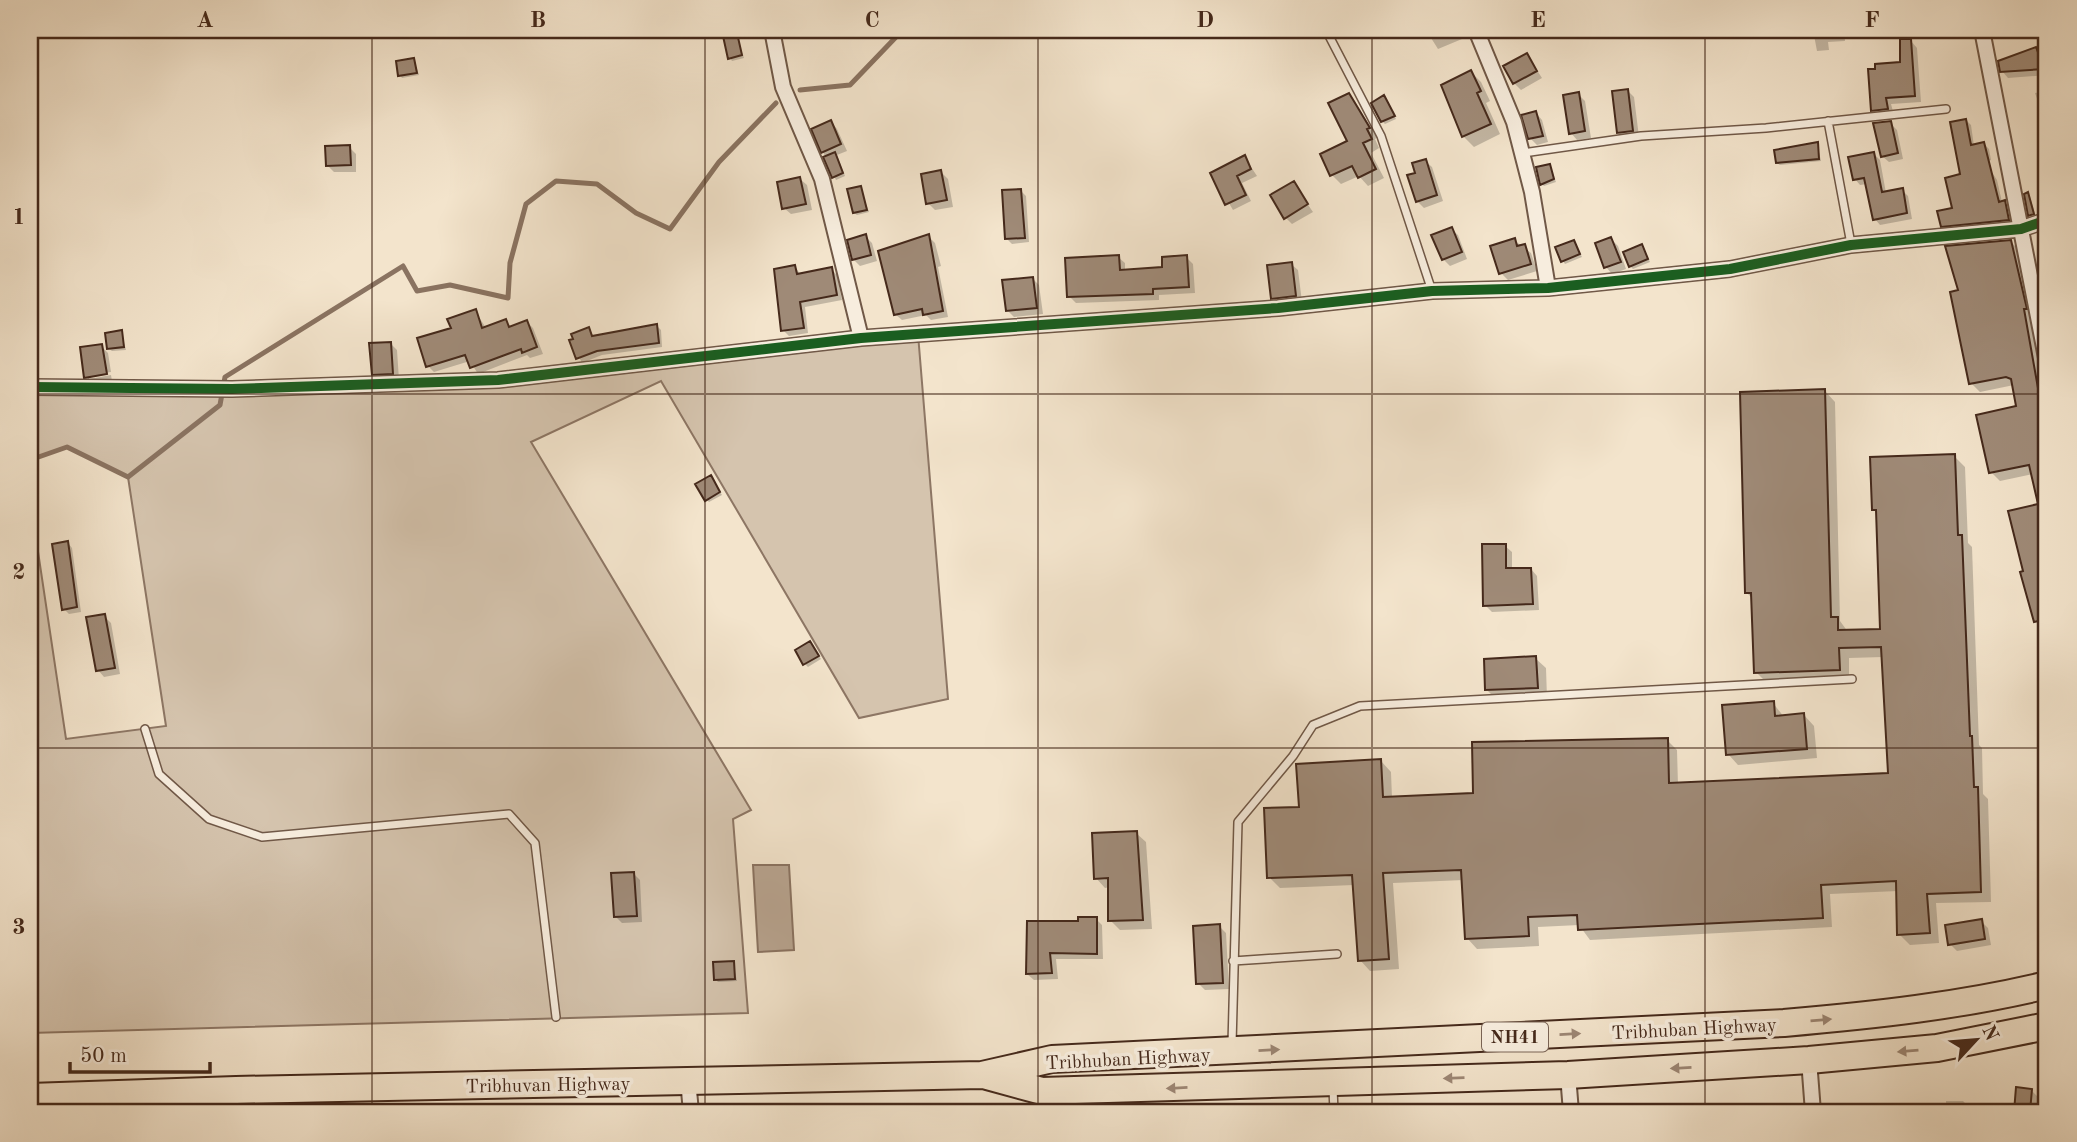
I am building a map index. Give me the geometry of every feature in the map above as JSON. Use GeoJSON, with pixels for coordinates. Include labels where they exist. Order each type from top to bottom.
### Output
{"type":"FeatureCollection","features":[{"type":"Feature","properties":{"kind":"highway","name":"Tribhuban Highway"},"geometry":{"type":"LineString","coordinates":[[982,1075],[1052,1059],[1798,1022],[1893,1014],[1978,1001],[2047,985]]}},
{"type":"Feature","properties":{"kind":"highway","name":"Tribhuban Highway"},"geometry":{"type":"LineString","coordinates":[[982,1075],[1042,1091],[1568,1074],[1809,1060],[1937,1048],[2047,1026]]}},
{"type":"Feature","properties":{"kind":"highway","name":"Tribhuvan Highway"},"geometry":{"type":"LineString","coordinates":[[30,1097],[211,1102],[688,1080],[982,1075]]}},
{"type":"Feature","properties":{"kind":"street"},"geometry":{"type":"LineString","coordinates":[[772,30],[783,87],[822,179],[861,338]]}},
{"type":"Feature","properties":{"kind":"street"},"geometry":{"type":"LineString","coordinates":[[1476,30],[1514,122],[1548,288]]}},
{"type":"Feature","properties":{"kind":"street"},"geometry":{"type":"LineString","coordinates":[[1982,30],[2047,363]]}},
{"type":"Feature","properties":{"kind":"street"},"geometry":{"type":"LineString","coordinates":[[30,387],[232,389],[498,380],[861,338],[1278,308],[1432,291],[1548,288],[1730,270],[1851,245],[2021,229],[2047,220]]}},
{"type":"Feature","properties":{"kind":"street"},"geometry":{"type":"LineString","coordinates":[[1809,1060],[1813,1112]]}},
{"type":"Feature","properties":{"kind":"street"},"geometry":{"type":"LineString","coordinates":[[1568,1074],[1571,1112]]}},
{"type":"Feature","properties":{"kind":"street"},"geometry":{"type":"LineString","coordinates":[[688,1080],[691,1112]]}},
{"type":"Feature","properties":{"kind":"lane"},"geometry":{"type":"LineString","coordinates":[[1326,30],[1381,136],[1432,291]]}},
{"type":"Feature","properties":{"kind":"lane"},"geometry":{"type":"LineString","coordinates":[[1522,153],[1641,136],[1946,109]]}},
{"type":"Feature","properties":{"kind":"lane"},"geometry":{"type":"LineString","coordinates":[[1828,121],[1851,245]]}},
{"type":"Feature","properties":{"kind":"lane"},"geometry":{"type":"LineString","coordinates":[[1231,1052],[1238,822],[1293,756],[1313,725],[1360,706],[1852,679]]}},
{"type":"Feature","properties":{"kind":"lane"},"geometry":{"type":"LineString","coordinates":[[145,729],[159,774],[209,819],[262,838],[509,814],[535,844],[556,1017]]}},
{"type":"Feature","properties":{"kind":"lane"},"geometry":{"type":"LineString","coordinates":[[1233,961],[1337,954]]}},
{"type":"Feature","properties":{"kind":"lane"},"geometry":{"type":"LineString","coordinates":[[1333,1081],[1334,1112]]}},
{"type":"Feature","properties":{"kind":"shaded area"},"geometry":{"type":"Polygon","coordinates":[[[918,334],[948,699],[859,718],[661,381],[531,442],[751,810],[733,819],[748,1013],[30,1033],[30,498],[66,739],[166,726],[128,477],[67,447],[30,460],[30,387],[498,380],[918,334]]]}},
{"type":"Feature","properties":{"kind":"shaded area"},"geometry":{"type":"Polygon","coordinates":[[[753,865],[789,865],[794,950],[758,952],[753,865]]]}},
{"type":"Feature","properties":{"kind":"building"},"geometry":{"type":"Polygon","coordinates":[[[737,33],[742,55],[728,59],[723,36],[737,33]]]}},
{"type":"Feature","properties":{"kind":"building"},"geometry":{"type":"Polygon","coordinates":[[[1900,39],[1911,39],[1915,96],[1886,98],[1888,109],[1871,111],[1868,69],[1875,69],[1875,64],[1900,62],[1900,39]]]}},
{"type":"Feature","properties":{"kind":"building"},"geometry":{"type":"Polygon","coordinates":[[[2036,47],[2044,69],[2000,72],[1998,61],[2036,47]]]}},
{"type":"Feature","properties":{"kind":"building"},"geometry":{"type":"Polygon","coordinates":[[[1527,53],[1537,71],[1513,84],[1503,66],[1527,53]]]}},
{"type":"Feature","properties":{"kind":"building"},"geometry":{"type":"Polygon","coordinates":[[[414,58],[417,73],[398,76],[396,61],[414,58]]]}},
{"type":"Feature","properties":{"kind":"building"},"geometry":{"type":"Polygon","coordinates":[[[1471,70],[1481,91],[1477,93],[1491,124],[1462,137],[1441,85],[1471,70]]]}},
{"type":"Feature","properties":{"kind":"building"},"geometry":{"type":"Polygon","coordinates":[[[1628,89],[1633,131],[1617,133],[1612,91],[1628,89]]]}},
{"type":"Feature","properties":{"kind":"building"},"geometry":{"type":"Polygon","coordinates":[[[1579,92],[1585,131],[1569,134],[1563,95],[1579,92]]]}},
{"type":"Feature","properties":{"kind":"building"},"geometry":{"type":"Polygon","coordinates":[[[1349,93],[1370,128],[1367,129],[1372,139],[1363,143],[1376,169],[1358,178],[1352,166],[1330,176],[1320,154],[1347,141],[1328,103],[1349,93]]]}},
{"type":"Feature","properties":{"kind":"building"},"geometry":{"type":"Polygon","coordinates":[[[1384,95],[1395,116],[1381,122],[1371,103],[1384,95]]]}},
{"type":"Feature","properties":{"kind":"building"},"geometry":{"type":"Polygon","coordinates":[[[1536,111],[1543,136],[1528,139],[1521,115],[1536,111]]]}},
{"type":"Feature","properties":{"kind":"building"},"geometry":{"type":"Polygon","coordinates":[[[1966,119],[1971,145],[1984,142],[1999,202],[2005,200],[2009,220],[1941,227],[1937,211],[1952,208],[1945,178],[1960,174],[1950,122],[1966,119]]]}},
{"type":"Feature","properties":{"kind":"building"},"geometry":{"type":"Polygon","coordinates":[[[831,120],[841,144],[821,153],[811,129],[831,120]]]}},
{"type":"Feature","properties":{"kind":"building"},"geometry":{"type":"Polygon","coordinates":[[[1891,121],[1898,153],[1881,157],[1873,123],[1891,121]]]}},
{"type":"Feature","properties":{"kind":"building"},"geometry":{"type":"Polygon","coordinates":[[[1818,142],[1819,159],[1776,163],[1774,150],[1818,142]]]}},
{"type":"Feature","properties":{"kind":"building"},"geometry":{"type":"Polygon","coordinates":[[[350,145],[351,165],[326,166],[325,146],[350,145]]]}},
{"type":"Feature","properties":{"kind":"building"},"geometry":{"type":"Polygon","coordinates":[[[835,152],[843,173],[832,178],[823,157],[835,152]]]}},
{"type":"Feature","properties":{"kind":"building"},"geometry":{"type":"Polygon","coordinates":[[[1874,152],[1882,192],[1903,188],[1907,213],[1873,220],[1864,178],[1853,180],[1848,157],[1874,152]]]}},
{"type":"Feature","properties":{"kind":"building"},"geometry":{"type":"Polygon","coordinates":[[[1245,155],[1251,169],[1237,176],[1246,195],[1225,205],[1210,173],[1245,155]]]}},
{"type":"Feature","properties":{"kind":"building"},"geometry":{"type":"Polygon","coordinates":[[[1426,159],[1437,195],[1416,202],[1407,175],[1415,173],[1412,163],[1426,159]]]}},
{"type":"Feature","properties":{"kind":"building"},"geometry":{"type":"Polygon","coordinates":[[[1550,164],[1554,179],[1540,185],[1536,167],[1550,164]]]}},
{"type":"Feature","properties":{"kind":"building"},"geometry":{"type":"Polygon","coordinates":[[[941,170],[947,200],[926,204],[921,174],[941,170]]]}},
{"type":"Feature","properties":{"kind":"building"},"geometry":{"type":"Polygon","coordinates":[[[800,177],[806,204],[782,209],[777,182],[800,177]]]}},
{"type":"Feature","properties":{"kind":"building"},"geometry":{"type":"Polygon","coordinates":[[[1294,181],[1308,204],[1284,219],[1270,195],[1294,181]]]}},
{"type":"Feature","properties":{"kind":"building"},"geometry":{"type":"Polygon","coordinates":[[[861,186],[867,210],[853,213],[847,189],[861,186]]]}},
{"type":"Feature","properties":{"kind":"building"},"geometry":{"type":"Polygon","coordinates":[[[1021,189],[1025,238],[1005,239],[1002,190],[1021,189]]]}},
{"type":"Feature","properties":{"kind":"building"},"geometry":{"type":"Polygon","coordinates":[[[2028,192],[2034,214],[2028,216],[2024,194],[2028,192]]]}},
{"type":"Feature","properties":{"kind":"building"},"geometry":{"type":"Polygon","coordinates":[[[1452,227],[1462,252],[1442,260],[1431,235],[1452,227]]]}},
{"type":"Feature","properties":{"kind":"building"},"geometry":{"type":"Polygon","coordinates":[[[866,234],[871,255],[852,260],[847,240],[866,234]]]}},
{"type":"Feature","properties":{"kind":"building"},"geometry":{"type":"Polygon","coordinates":[[[929,234],[943,311],[923,315],[922,309],[894,315],[878,251],[929,234]]]}},
{"type":"Feature","properties":{"kind":"building"},"geometry":{"type":"Polygon","coordinates":[[[1611,237],[1621,262],[1604,268],[1595,243],[1611,237]]]}},
{"type":"Feature","properties":{"kind":"building"},"geometry":{"type":"Polygon","coordinates":[[[1515,238],[1517,246],[1525,244],[1531,264],[1499,274],[1490,246],[1515,238]]]}},
{"type":"Feature","properties":{"kind":"building"},"geometry":{"type":"Polygon","coordinates":[[[1574,240],[1580,254],[1561,262],[1555,247],[1574,240]]]}},
{"type":"Feature","properties":{"kind":"building"},"geometry":{"type":"Polygon","coordinates":[[[2011,240],[2027,309],[2024,309],[2041,405],[2045,404],[2047,413],[2047,530],[2040,532],[2047,560],[2047,619],[2034,622],[2020,572],[2023,571],[2008,511],[2038,504],[2029,465],[1989,473],[1976,415],[2016,406],[2011,379],[2006,377],[1969,384],[1950,292],[1958,290],[1945,246],[2011,240]]]}},
{"type":"Feature","properties":{"kind":"building"},"geometry":{"type":"Polygon","coordinates":[[[1642,244],[1648,259],[1629,267],[1623,252],[1642,244]]]}},
{"type":"Feature","properties":{"kind":"building"},"geometry":{"type":"Polygon","coordinates":[[[1119,255],[1120,270],[1162,267],[1162,257],[1187,255],[1189,287],[1153,289],[1153,294],[1067,297],[1065,258],[1119,255]]]}},
{"type":"Feature","properties":{"kind":"building"},"geometry":{"type":"Polygon","coordinates":[[[1292,262],[1296,296],[1271,299],[1267,265],[1292,262]]]}},
{"type":"Feature","properties":{"kind":"building"},"geometry":{"type":"Polygon","coordinates":[[[795,265],[797,274],[832,267],[837,295],[800,302],[804,328],[781,331],[774,269],[795,265]]]}},
{"type":"Feature","properties":{"kind":"building"},"geometry":{"type":"Polygon","coordinates":[[[2047,272],[2047,305],[2045,305],[2039,274],[2047,272]]]}},
{"type":"Feature","properties":{"kind":"building"},"geometry":{"type":"Polygon","coordinates":[[[1033,277],[1037,308],[1006,311],[1002,280],[1033,277]]]}},
{"type":"Feature","properties":{"kind":"building"},"geometry":{"type":"Polygon","coordinates":[[[476,309],[482,328],[506,319],[509,327],[527,320],[537,347],[522,353],[521,349],[470,368],[465,355],[426,367],[417,338],[451,328],[447,319],[476,309]]]}},
{"type":"Feature","properties":{"kind":"building"},"geometry":{"type":"Polygon","coordinates":[[[657,324],[659,343],[597,351],[576,359],[569,340],[573,339],[571,334],[589,327],[592,336],[657,324]]]}},
{"type":"Feature","properties":{"kind":"building"},"geometry":{"type":"Polygon","coordinates":[[[122,330],[124,347],[107,349],[105,333],[122,330]]]}},
{"type":"Feature","properties":{"kind":"building"},"geometry":{"type":"Polygon","coordinates":[[[391,342],[393,374],[372,375],[369,343],[391,342]]]}},
{"type":"Feature","properties":{"kind":"building"},"geometry":{"type":"Polygon","coordinates":[[[102,344],[107,374],[84,378],[80,347],[102,344]]]}},
{"type":"Feature","properties":{"kind":"building"},"geometry":{"type":"Polygon","coordinates":[[[1825,389],[1831,617],[1838,617],[1838,630],[1880,629],[1876,510],[1872,510],[1870,457],[1955,454],[1958,535],[1962,535],[1970,736],[1974,787],[1978,787],[1981,892],[1927,894],[1930,933],[1897,935],[1896,881],[1821,885],[1823,918],[1578,930],[1577,915],[1528,917],[1529,936],[1465,939],[1461,870],[1383,873],[1389,959],[1358,961],[1352,875],[1267,878],[1264,808],[1299,807],[1296,764],[1381,759],[1383,797],[1473,793],[1472,742],[1668,738],[1669,783],[1888,773],[1881,647],[1839,648],[1840,670],[1754,673],[1751,593],[1745,593],[1740,392],[1825,389]]]}},
{"type":"Feature","properties":{"kind":"building"},"geometry":{"type":"Polygon","coordinates":[[[711,475],[720,492],[705,501],[695,484],[711,475]]]}},
{"type":"Feature","properties":{"kind":"building"},"geometry":{"type":"Polygon","coordinates":[[[68,541],[77,607],[62,610],[52,544],[68,541]]]}},
{"type":"Feature","properties":{"kind":"building"},"geometry":{"type":"Polygon","coordinates":[[[1482,544],[1506,544],[1506,568],[1531,568],[1533,604],[1483,606],[1482,544]]]}},
{"type":"Feature","properties":{"kind":"building"},"geometry":{"type":"Polygon","coordinates":[[[105,614],[115,668],[96,671],[86,617],[105,614]]]}},
{"type":"Feature","properties":{"kind":"building"},"geometry":{"type":"Polygon","coordinates":[[[810,641],[819,656],[803,665],[795,650],[810,641]]]}},
{"type":"Feature","properties":{"kind":"building"},"geometry":{"type":"Polygon","coordinates":[[[1536,656],[1538,688],[1485,690],[1484,659],[1536,656]]]}},
{"type":"Feature","properties":{"kind":"building"},"geometry":{"type":"Polygon","coordinates":[[[1774,701],[1775,716],[1804,713],[1807,749],[1726,755],[1722,705],[1774,701]]]}},
{"type":"Feature","properties":{"kind":"building"},"geometry":{"type":"Polygon","coordinates":[[[1137,831],[1143,920],[1108,921],[1108,878],[1094,879],[1092,833],[1137,831]]]}},
{"type":"Feature","properties":{"kind":"building"},"geometry":{"type":"Polygon","coordinates":[[[634,872],[637,916],[614,917],[611,873],[634,872]]]}},
{"type":"Feature","properties":{"kind":"building"},"geometry":{"type":"Polygon","coordinates":[[[1078,917],[1097,917],[1097,954],[1050,953],[1052,973],[1026,974],[1027,921],[1078,921],[1078,917]]]}},
{"type":"Feature","properties":{"kind":"building"},"geometry":{"type":"Polygon","coordinates":[[[1982,919],[1985,939],[1948,945],[1945,925],[1982,919]]]}},
{"type":"Feature","properties":{"kind":"building"},"geometry":{"type":"Polygon","coordinates":[[[1220,924],[1223,983],[1196,984],[1193,926],[1220,924]]]}},
{"type":"Feature","properties":{"kind":"building"},"geometry":{"type":"Polygon","coordinates":[[[734,961],[735,979],[714,980],[713,962],[734,961]]]}},
{"type":"Feature","properties":{"kind":"building"},"geometry":{"type":"Polygon","coordinates":[[[2016,1087],[2032,1089],[2030,1112],[2014,1112],[2016,1087]]]}},
{"type":"Feature","properties":{"kind":"waterway"},"geometry":{"type":"LineString","coordinates":[[800,90],[850,85],[897,36],[898,30]]}},
{"type":"Feature","properties":{"kind":"waterway"},"geometry":{"type":"LineString","coordinates":[[30,460],[67,447],[128,477],[220,405],[225,377],[403,266],[417,291],[450,285],[508,298],[510,263],[526,204],[556,181],[597,184],[636,213],[670,229],[719,162],[776,103]]}},
{"type":"Feature","properties":{"kind":"cycle path"},"geometry":{"type":"LineString","coordinates":[[30,387],[232,389],[498,380],[861,338],[1278,308],[1432,291],[1548,288],[1730,269],[1851,245],[2021,229],[2047,220]]}}]}
